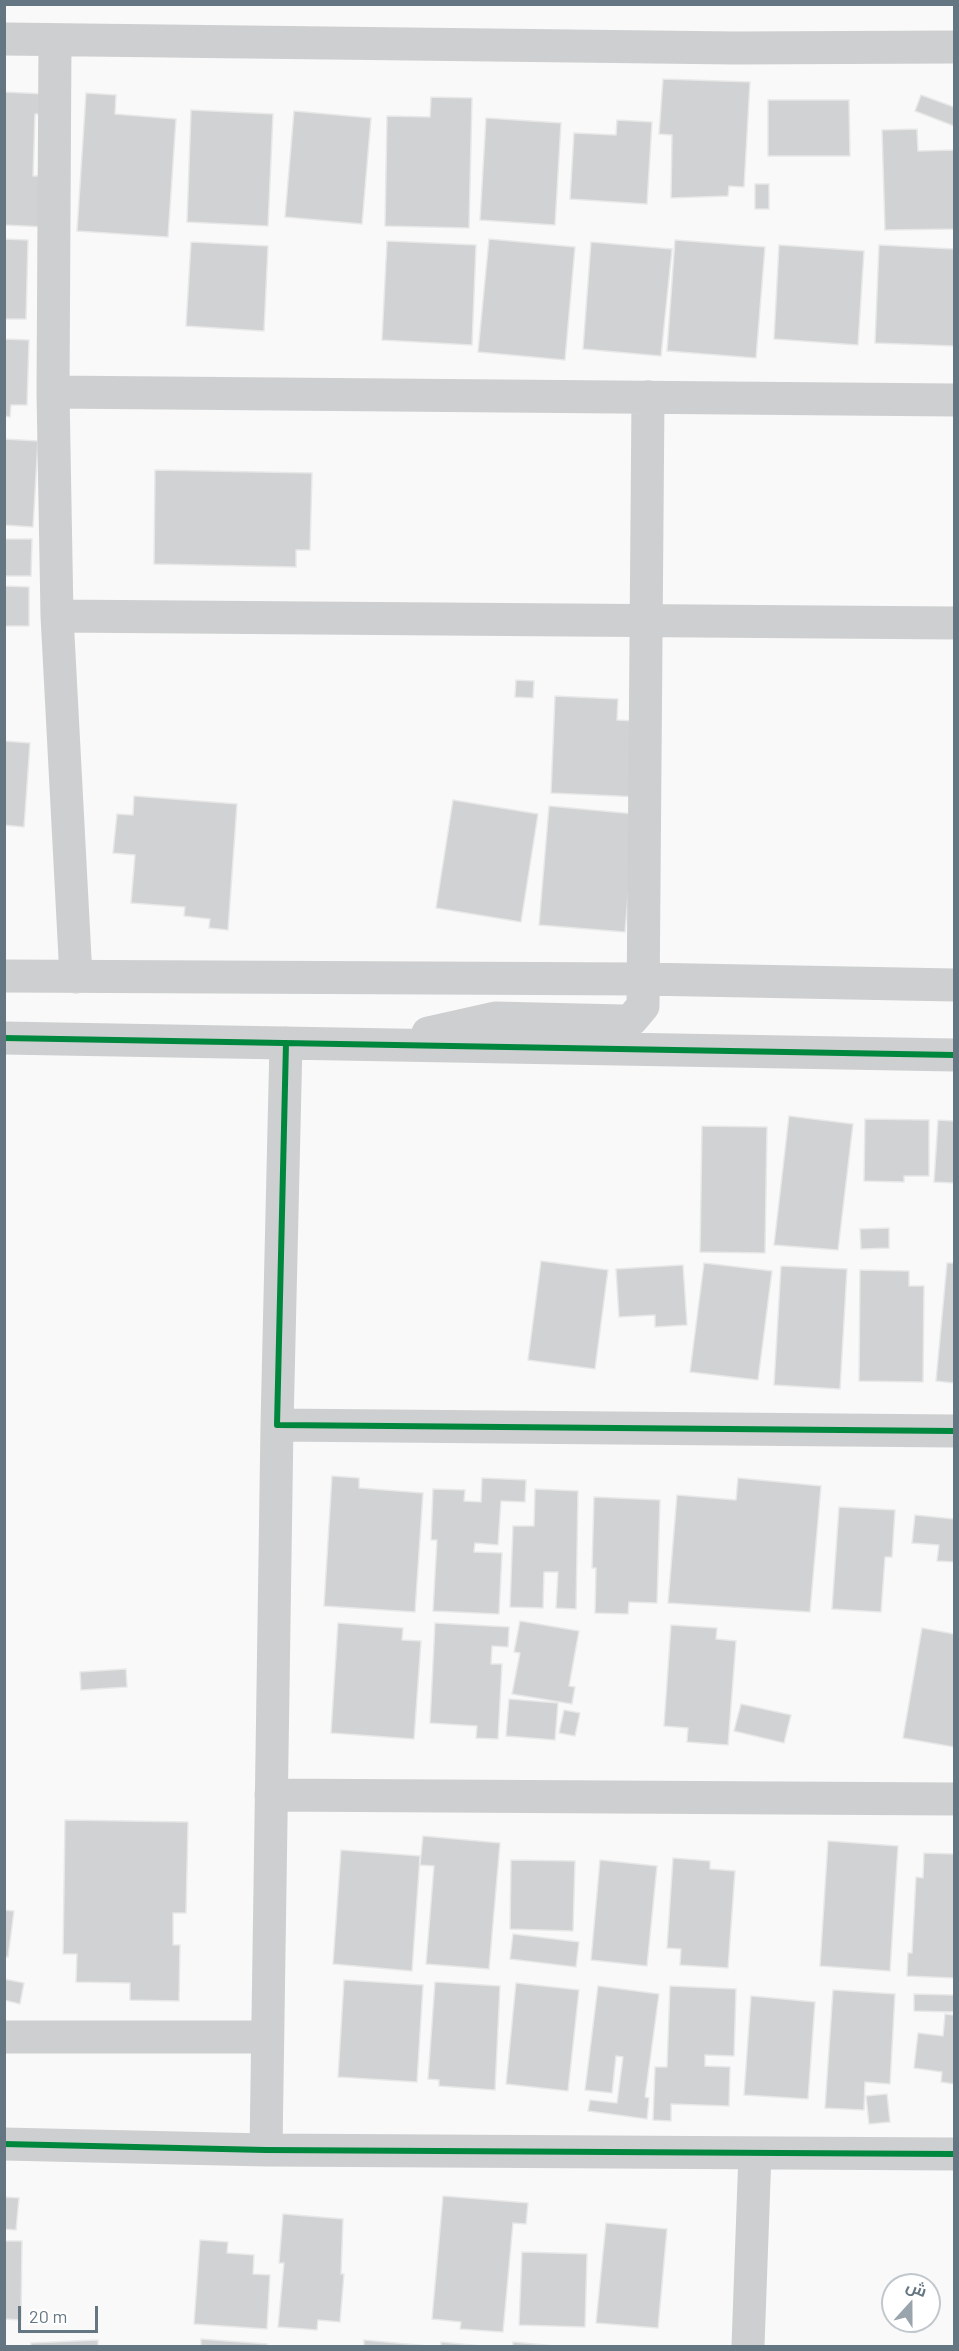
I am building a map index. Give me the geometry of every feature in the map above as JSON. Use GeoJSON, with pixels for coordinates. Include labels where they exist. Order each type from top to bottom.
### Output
{"type":"FeatureCollection","features":[{"type":"Feature","properties":{"kind":"street"},"geometry":{"type":"LineString","coordinates":[[4,39],[735,48],[954,47]]}},
{"type":"Feature","properties":{"kind":"street"},"geometry":{"type":"LineString","coordinates":[[55,40],[53,393],[57,616],[76,977]]}},
{"type":"Feature","properties":{"kind":"street"},"geometry":{"type":"LineString","coordinates":[[53,393],[954,400]]}},
{"type":"Feature","properties":{"kind":"street"},"geometry":{"type":"LineString","coordinates":[[373,1045],[495,1018],[632,1019],[643,1006],[648,397]]}},
{"type":"Feature","properties":{"kind":"street"},"geometry":{"type":"LineString","coordinates":[[57,616],[954,623]]}},
{"type":"Feature","properties":{"kind":"street"},"geometry":{"type":"LineString","coordinates":[[4,976],[954,984]]}},
{"type":"Feature","properties":{"kind":"street"},"geometry":{"type":"LineString","coordinates":[[4,1038],[954,1055]]}},
{"type":"Feature","properties":{"kind":"street"},"geometry":{"type":"LineString","coordinates":[[266,2150],[285,1043]]}},
{"type":"Feature","properties":{"kind":"street"},"geometry":{"type":"LineString","coordinates":[[277,1425],[954,1431]]}},
{"type":"Feature","properties":{"kind":"street"},"geometry":{"type":"LineString","coordinates":[[271,1795],[954,1799]]}},
{"type":"Feature","properties":{"kind":"street"},"geometry":{"type":"LineString","coordinates":[[4,2037],[267,2037]]}},
{"type":"Feature","properties":{"kind":"street"},"geometry":{"type":"LineString","coordinates":[[4,2144],[266,2150],[954,2154]]}},
{"type":"Feature","properties":{"kind":"street"},"geometry":{"type":"LineString","coordinates":[[748,2346],[755,2153]]}},
{"type":"Feature","properties":{"kind":"building"},"geometry":{"type":"Polygon","coordinates":[[[663,79],[750,82],[744,187],[729,186],[728,196],[671,198],[672,135],[659,134],[663,79]]]}},
{"type":"Feature","properties":{"kind":"building"},"geometry":{"type":"Polygon","coordinates":[[[4,92],[45,94],[44,114],[35,114],[33,176],[47,176],[45,227],[4,225],[4,92]]]}},
{"type":"Feature","properties":{"kind":"building"},"geometry":{"type":"Polygon","coordinates":[[[86,93],[116,95],[115,114],[176,119],[168,237],[77,231],[86,93]]]}},
{"type":"Feature","properties":{"kind":"building"},"geometry":{"type":"Polygon","coordinates":[[[921,95],[954,107],[954,126],[915,111],[921,95]]]}},
{"type":"Feature","properties":{"kind":"building"},"geometry":{"type":"Polygon","coordinates":[[[431,97],[472,98],[469,228],[385,226],[387,116],[430,117],[431,97]]]}},
{"type":"Feature","properties":{"kind":"building"},"geometry":{"type":"Polygon","coordinates":[[[768,100],[849,100],[850,156],[768,156],[768,100]]]}},
{"type":"Feature","properties":{"kind":"building"},"geometry":{"type":"Polygon","coordinates":[[[191,110],[273,114],[268,226],[187,222],[191,110]]]}},
{"type":"Feature","properties":{"kind":"building"},"geometry":{"type":"Polygon","coordinates":[[[294,111],[371,118],[362,224],[285,217],[294,111]]]}},
{"type":"Feature","properties":{"kind":"building"},"geometry":{"type":"Polygon","coordinates":[[[486,118],[561,123],[555,225],[480,220],[486,118]]]}},
{"type":"Feature","properties":{"kind":"building"},"geometry":{"type":"Polygon","coordinates":[[[617,120],[652,122],[647,204],[570,199],[574,133],[616,135],[617,120]]]}},
{"type":"Feature","properties":{"kind":"building"},"geometry":{"type":"Polygon","coordinates":[[[917,129],[918,151],[954,150],[954,229],[885,230],[882,130],[917,129]]]}},
{"type":"Feature","properties":{"kind":"building"},"geometry":{"type":"Polygon","coordinates":[[[755,184],[769,184],[769,209],[755,209],[755,184]]]}},
{"type":"Feature","properties":{"kind":"building"},"geometry":{"type":"Polygon","coordinates":[[[4,239],[28,240],[26,319],[4,319],[4,239]]]}},
{"type":"Feature","properties":{"kind":"building"},"geometry":{"type":"Polygon","coordinates":[[[489,239],[575,247],[565,360],[478,352],[489,239]]]}},
{"type":"Feature","properties":{"kind":"building"},"geometry":{"type":"Polygon","coordinates":[[[675,240],[765,247],[756,358],[667,351],[675,240]]]}},
{"type":"Feature","properties":{"kind":"building"},"geometry":{"type":"Polygon","coordinates":[[[387,241],[476,245],[472,345],[382,340],[387,241]]]}},
{"type":"Feature","properties":{"kind":"building"},"geometry":{"type":"Polygon","coordinates":[[[191,242],[268,246],[264,331],[186,326],[191,242]]]}},
{"type":"Feature","properties":{"kind":"building"},"geometry":{"type":"Polygon","coordinates":[[[591,242],[672,249],[661,356],[583,349],[591,242]]]}},
{"type":"Feature","properties":{"kind":"building"},"geometry":{"type":"Polygon","coordinates":[[[779,245],[864,251],[858,345],[774,339],[779,245]]]}},
{"type":"Feature","properties":{"kind":"building"},"geometry":{"type":"Polygon","coordinates":[[[879,245],[954,249],[954,346],[875,343],[879,245]]]}},
{"type":"Feature","properties":{"kind":"building"},"geometry":{"type":"Polygon","coordinates":[[[4,339],[29,340],[27,405],[11,405],[10,417],[4,416],[4,339]]]}},
{"type":"Feature","properties":{"kind":"building"},"geometry":{"type":"Polygon","coordinates":[[[4,439],[38,441],[33,527],[4,525],[4,439]]]}},
{"type":"Feature","properties":{"kind":"building"},"geometry":{"type":"Polygon","coordinates":[[[155,470],[312,473],[310,550],[296,550],[296,567],[154,564],[155,470]]]}},
{"type":"Feature","properties":{"kind":"building"},"geometry":{"type":"Polygon","coordinates":[[[4,539],[32,539],[31,576],[4,576],[4,539]]]}},
{"type":"Feature","properties":{"kind":"building"},"geometry":{"type":"Polygon","coordinates":[[[4,586],[29,587],[29,626],[4,626],[4,586]]]}},
{"type":"Feature","properties":{"kind":"building"},"geometry":{"type":"Polygon","coordinates":[[[516,680],[534,681],[533,698],[515,697],[516,680]]]}},
{"type":"Feature","properties":{"kind":"building"},"geometry":{"type":"Polygon","coordinates":[[[555,696],[618,699],[617,720],[635,721],[639,797],[551,793],[555,696]]]}},
{"type":"Feature","properties":{"kind":"building"},"geometry":{"type":"Polygon","coordinates":[[[4,741],[30,743],[24,827],[4,825],[4,741]]]}},
{"type":"Feature","properties":{"kind":"building"},"geometry":{"type":"Polygon","coordinates":[[[134,796],[237,804],[228,930],[209,928],[210,919],[184,916],[185,907],[131,903],[135,855],[113,853],[117,814],[133,815],[134,796]]]}},
{"type":"Feature","properties":{"kind":"building"},"geometry":{"type":"Polygon","coordinates":[[[453,800],[538,814],[521,922],[436,908],[453,800]]]}},
{"type":"Feature","properties":{"kind":"building"},"geometry":{"type":"Polygon","coordinates":[[[549,806],[635,814],[625,932],[539,925],[549,806]]]}},
{"type":"Feature","properties":{"kind":"building"},"geometry":{"type":"Polygon","coordinates":[[[789,1116],[853,1124],[838,1250],[774,1245],[789,1116]]]}},
{"type":"Feature","properties":{"kind":"building"},"geometry":{"type":"Polygon","coordinates":[[[865,1119],[929,1120],[929,1176],[904,1176],[904,1182],[864,1181],[865,1119]]]}},
{"type":"Feature","properties":{"kind":"building"},"geometry":{"type":"Polygon","coordinates":[[[938,1120],[954,1121],[954,1183],[934,1182],[938,1120]]]}},
{"type":"Feature","properties":{"kind":"building"},"geometry":{"type":"Polygon","coordinates":[[[702,1126],[767,1127],[765,1253],[700,1252],[702,1126]]]}},
{"type":"Feature","properties":{"kind":"building"},"geometry":{"type":"Polygon","coordinates":[[[889,1228],[889,1248],[861,1249],[860,1229],[889,1228]]]}},
{"type":"Feature","properties":{"kind":"building"},"geometry":{"type":"Polygon","coordinates":[[[541,1261],[608,1270],[595,1369],[528,1360],[541,1261]]]}},
{"type":"Feature","properties":{"kind":"building"},"geometry":{"type":"Polygon","coordinates":[[[704,1263],[772,1271],[758,1380],[690,1372],[704,1263]]]}},
{"type":"Feature","properties":{"kind":"building"},"geometry":{"type":"Polygon","coordinates":[[[947,1263],[954,1263],[954,1383],[936,1381],[947,1263]]]}},
{"type":"Feature","properties":{"kind":"building"},"geometry":{"type":"Polygon","coordinates":[[[683,1265],[687,1325],[655,1327],[655,1315],[619,1317],[616,1269],[683,1265]]]}},
{"type":"Feature","properties":{"kind":"building"},"geometry":{"type":"Polygon","coordinates":[[[781,1266],[847,1269],[840,1389],[774,1385],[781,1266]]]}},
{"type":"Feature","properties":{"kind":"building"},"geometry":{"type":"Polygon","coordinates":[[[860,1270],[909,1271],[909,1286],[924,1286],[923,1382],[859,1381],[860,1270]]]}},
{"type":"Feature","properties":{"kind":"building"},"geometry":{"type":"Polygon","coordinates":[[[332,1476],[359,1478],[359,1488],[423,1493],[415,1612],[324,1606],[332,1476]]]}},
{"type":"Feature","properties":{"kind":"building"},"geometry":{"type":"Polygon","coordinates":[[[482,1478],[526,1480],[525,1502],[501,1501],[498,1545],[475,1543],[474,1552],[502,1553],[499,1614],[433,1611],[437,1540],[431,1540],[433,1489],[465,1490],[464,1501],[481,1502],[482,1478]]]}},
{"type":"Feature","properties":{"kind":"building"},"geometry":{"type":"Polygon","coordinates":[[[738,1478],[821,1486],[810,1612],[668,1603],[677,1495],[736,1500],[738,1478]]]}},
{"type":"Feature","properties":{"kind":"building"},"geometry":{"type":"Polygon","coordinates":[[[535,1489],[578,1491],[576,1609],[556,1608],[558,1572],[544,1572],[543,1608],[510,1607],[513,1526],[534,1526],[535,1489]]]}},
{"type":"Feature","properties":{"kind":"building"},"geometry":{"type":"Polygon","coordinates":[[[594,1497],[660,1500],[657,1603],[629,1602],[628,1614],[595,1613],[596,1568],[592,1568],[594,1497]]]}},
{"type":"Feature","properties":{"kind":"building"},"geometry":{"type":"Polygon","coordinates":[[[839,1507],[895,1510],[892,1557],[885,1557],[881,1612],[832,1609],[839,1507]]]}},
{"type":"Feature","properties":{"kind":"building"},"geometry":{"type":"Polygon","coordinates":[[[915,1515],[954,1519],[954,1562],[937,1561],[939,1545],[912,1543],[915,1515]]]}},
{"type":"Feature","properties":{"kind":"building"},"geometry":{"type":"Polygon","coordinates":[[[520,1621],[579,1631],[569,1686],[575,1687],[572,1704],[512,1694],[520,1653],[514,1652],[520,1621]]]}},
{"type":"Feature","properties":{"kind":"building"},"geometry":{"type":"Polygon","coordinates":[[[338,1623],[403,1628],[402,1640],[421,1641],[414,1739],[331,1733],[338,1623]]]}},
{"type":"Feature","properties":{"kind":"building"},"geometry":{"type":"Polygon","coordinates":[[[435,1623],[509,1627],[508,1647],[492,1646],[491,1664],[502,1664],[498,1739],[476,1738],[477,1726],[430,1723],[435,1623]]]}},
{"type":"Feature","properties":{"kind":"building"},"geometry":{"type":"Polygon","coordinates":[[[671,1625],[717,1628],[716,1639],[736,1641],[728,1745],[687,1742],[688,1728],[664,1726],[671,1625]]]}},
{"type":"Feature","properties":{"kind":"building"},"geometry":{"type":"Polygon","coordinates":[[[922,1628],[954,1634],[954,1747],[903,1738],[922,1628]]]}},
{"type":"Feature","properties":{"kind":"building"},"geometry":{"type":"Polygon","coordinates":[[[126,1669],[127,1687],[81,1690],[80,1672],[126,1669]]]}},
{"type":"Feature","properties":{"kind":"building"},"geometry":{"type":"Polygon","coordinates":[[[509,1699],[558,1703],[555,1740],[506,1736],[509,1699]]]}},
{"type":"Feature","properties":{"kind":"building"},"geometry":{"type":"Polygon","coordinates":[[[741,1704],[791,1715],[784,1743],[734,1731],[741,1704]]]}},
{"type":"Feature","properties":{"kind":"building"},"geometry":{"type":"Polygon","coordinates":[[[564,1710],[580,1713],[575,1736],[559,1733],[564,1710]]]}},
{"type":"Feature","properties":{"kind":"building"},"geometry":{"type":"Polygon","coordinates":[[[65,1820],[188,1822],[186,1913],[173,1913],[173,1945],[180,1945],[179,2001],[130,2000],[130,1983],[76,1982],[77,1954],[63,1954],[65,1820]]]}},
{"type":"Feature","properties":{"kind":"building"},"geometry":{"type":"Polygon","coordinates":[[[423,1836],[500,1843],[489,1969],[426,1964],[434,1866],[420,1865],[423,1836]]]}},
{"type":"Feature","properties":{"kind":"building"},"geometry":{"type":"Polygon","coordinates":[[[828,1841],[898,1846],[890,1971],[820,1966],[828,1841]]]}},
{"type":"Feature","properties":{"kind":"building"},"geometry":{"type":"Polygon","coordinates":[[[341,1850],[420,1856],[412,1971],[333,1964],[341,1850]]]}},
{"type":"Feature","properties":{"kind":"building"},"geometry":{"type":"Polygon","coordinates":[[[924,1853],[954,1854],[954,1978],[907,1976],[908,1953],[912,1953],[916,1877],[923,1878],[924,1853]]]}},
{"type":"Feature","properties":{"kind":"building"},"geometry":{"type":"Polygon","coordinates":[[[673,1858],[710,1861],[710,1869],[735,1871],[728,1968],[680,1965],[681,1949],[667,1948],[673,1858]]]}},
{"type":"Feature","properties":{"kind":"building"},"geometry":{"type":"Polygon","coordinates":[[[511,1860],[575,1861],[573,1931],[510,1929],[511,1860]]]}},
{"type":"Feature","properties":{"kind":"building"},"geometry":{"type":"Polygon","coordinates":[[[600,1860],[657,1866],[647,1966],[591,1960],[600,1860]]]}},
{"type":"Feature","properties":{"kind":"building"},"geometry":{"type":"Polygon","coordinates":[[[4,1910],[14,1911],[8,1957],[4,1957],[4,1910]]]}},
{"type":"Feature","properties":{"kind":"building"},"geometry":{"type":"Polygon","coordinates":[[[513,1934],[579,1942],[576,1967],[510,1959],[513,1934]]]}},
{"type":"Feature","properties":{"kind":"building"},"geometry":{"type":"Polygon","coordinates":[[[4,1979],[24,1983],[20,2004],[4,2000],[4,1979]]]}},
{"type":"Feature","properties":{"kind":"building"},"geometry":{"type":"Polygon","coordinates":[[[344,1980],[423,1985],[417,2082],[338,2077],[344,1980]]]}},
{"type":"Feature","properties":{"kind":"building"},"geometry":{"type":"Polygon","coordinates":[[[435,1982],[500,1986],[495,2090],[439,2086],[439,2080],[428,2079],[435,1982]]]}},
{"type":"Feature","properties":{"kind":"building"},"geometry":{"type":"Polygon","coordinates":[[[516,1983],[579,1990],[568,2091],[506,2084],[516,1983]]]}},
{"type":"Feature","properties":{"kind":"building"},"geometry":{"type":"Polygon","coordinates":[[[598,1986],[659,1994],[645,2097],[649,2098],[647,2119],[588,2111],[590,2100],[617,2103],[623,2057],[616,2056],[612,2093],[585,2090],[598,1986]]]}},
{"type":"Feature","properties":{"kind":"building"},"geometry":{"type":"Polygon","coordinates":[[[670,1986],[736,1989],[734,2056],[705,2055],[705,2066],[730,2067],[729,2106],[671,2104],[671,2121],[653,2120],[655,2067],[667,2067],[670,1986]]]}},
{"type":"Feature","properties":{"kind":"building"},"geometry":{"type":"Polygon","coordinates":[[[833,1990],[895,1994],[890,2084],[865,2082],[864,2110],[825,2108],[833,1990]]]}},
{"type":"Feature","properties":{"kind":"building"},"geometry":{"type":"Polygon","coordinates":[[[914,1994],[954,1995],[954,2012],[914,2011],[914,1994]]]}},
{"type":"Feature","properties":{"kind":"building"},"geometry":{"type":"Polygon","coordinates":[[[751,1996],[815,2002],[808,2099],[744,2095],[751,1996]]]}},
{"type":"Feature","properties":{"kind":"building"},"geometry":{"type":"Polygon","coordinates":[[[945,2014],[954,2015],[954,2084],[941,2082],[942,2072],[914,2068],[918,2033],[943,2036],[945,2014]]]}},
{"type":"Feature","properties":{"kind":"building"},"geometry":{"type":"Polygon","coordinates":[[[887,2094],[890,2122],[869,2124],[866,2096],[887,2094]]]}},
{"type":"Feature","properties":{"kind":"building"},"geometry":{"type":"Polygon","coordinates":[[[443,2196],[528,2203],[526,2224],[513,2223],[503,2332],[460,2329],[461,2322],[432,2319],[443,2196]]]}},
{"type":"Feature","properties":{"kind":"building"},"geometry":{"type":"Polygon","coordinates":[[[4,2197],[19,2198],[16,2230],[4,2229],[4,2197]]]}},
{"type":"Feature","properties":{"kind":"building"},"geometry":{"type":"Polygon","coordinates":[[[283,2214],[343,2219],[341,2274],[344,2274],[340,2322],[318,2320],[317,2330],[278,2327],[284,2263],[279,2263],[283,2214]]]}},
{"type":"Feature","properties":{"kind":"building"},"geometry":{"type":"Polygon","coordinates":[[[606,2223],[667,2229],[658,2328],[596,2323],[606,2223]]]}},
{"type":"Feature","properties":{"kind":"building"},"geometry":{"type":"Polygon","coordinates":[[[200,2240],[228,2242],[227,2253],[254,2255],[253,2274],[270,2275],[267,2329],[194,2324],[200,2240]]]}},
{"type":"Feature","properties":{"kind":"building"},"geometry":{"type":"Polygon","coordinates":[[[4,2241],[22,2241],[21,2320],[4,2319],[4,2241]]]}},
{"type":"Feature","properties":{"kind":"building"},"geometry":{"type":"Polygon","coordinates":[[[522,2252],[587,2254],[585,2327],[519,2325],[522,2252]]]}},
{"type":"Feature","properties":{"kind":"building"},"geometry":{"type":"Polygon","coordinates":[[[201,2339],[267,2344],[267,2346],[201,2346],[201,2339]]]}},
{"type":"Feature","properties":{"kind":"building"},"geometry":{"type":"Polygon","coordinates":[[[98,2340],[98,2346],[31,2346],[31,2343],[98,2340]]]}},
{"type":"Feature","properties":{"kind":"building"},"geometry":{"type":"Polygon","coordinates":[[[364,2340],[429,2346],[364,2346],[364,2340]]]}},
{"type":"Feature","properties":{"kind":"building"},"geometry":{"type":"Polygon","coordinates":[[[441,2342],[482,2346],[441,2346],[441,2342]]]}},
{"type":"Feature","properties":{"kind":"building"},"geometry":{"type":"Polygon","coordinates":[[[513,2342],[555,2346],[513,2346],[513,2342]]]}},
{"type":"Feature","properties":{"kind":"cycle path"},"geometry":{"type":"LineString","coordinates":[[4,1038],[954,1055]]}},
{"type":"Feature","properties":{"kind":"cycle path"},"geometry":{"type":"LineString","coordinates":[[286,1043],[277,1425],[954,1431]]}},
{"type":"Feature","properties":{"kind":"cycle path"},"geometry":{"type":"LineString","coordinates":[[4,2144],[266,2150],[954,2154]]}}]}
